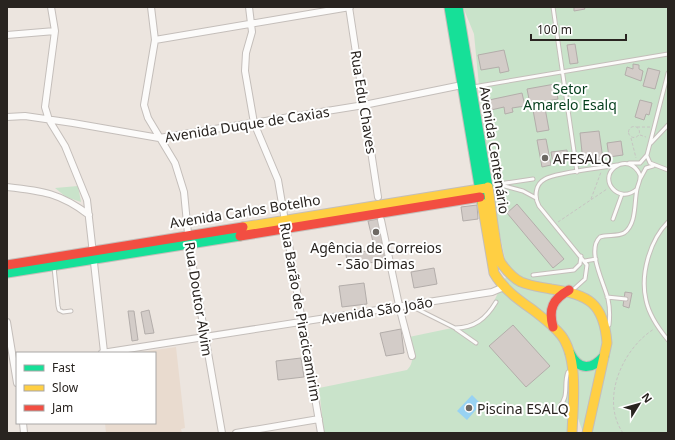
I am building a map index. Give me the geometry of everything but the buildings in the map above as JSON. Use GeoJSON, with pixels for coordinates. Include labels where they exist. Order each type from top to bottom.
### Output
{"type":"FeatureCollection","features":[{"type":"Feature","properties":{"kind":"main road","name":"Avenida Centenário"},"geometry":{"type":"LineString","coordinates":[[449,7],[467,86]]}},
{"type":"Feature","properties":{"kind":"main road","name":"Avenida Centenário"},"geometry":{"type":"LineString","coordinates":[[458,7],[467,86],[482,191],[500,261],[512,277],[527,284],[569,290]]}},
{"type":"Feature","properties":{"kind":"main road","name":"Avenida Carlos Botelho"},"geometry":{"type":"LineString","coordinates":[[7,265],[92,254],[285,224],[482,191]]}},
{"type":"Feature","properties":{"kind":"main road"},"geometry":{"type":"LineString","coordinates":[[482,191],[496,277],[504,287],[562,335],[576,362],[584,367],[596,365],[605,354]]}},
{"type":"Feature","properties":{"kind":"main road","name":"Avenida Carlos Botelho"},"geometry":{"type":"LineString","coordinates":[[7,273],[54,265],[92,254]]}},
{"type":"Feature","properties":{"kind":"main road"},"geometry":{"type":"LineString","coordinates":[[553,327],[550,316],[552,304],[558,296],[569,290],[579,294],[597,309],[604,321],[608,334],[605,354],[587,433]]}},
{"type":"Feature","properties":{"kind":"main road"},"geometry":{"type":"LineString","coordinates":[[569,351],[574,400],[572,433]]}},
{"type":"Feature","properties":{"kind":"main road"},"geometry":{"type":"LineString","coordinates":[[573,419],[581,433]]}},
{"type":"Feature","properties":{"kind":"street"},"geometry":{"type":"LineString","coordinates":[[51,7],[55,31],[45,107],[49,120],[65,146],[87,200],[103,352]]}},
{"type":"Feature","properties":{"kind":"street","name":"Rua Doutor Alvim"},"geometry":{"type":"LineString","coordinates":[[151,7],[155,40],[144,105],[148,118],[175,164],[184,192],[188,239],[222,433]]}},
{"type":"Feature","properties":{"kind":"street","name":"Rua Barão de Piracicamirim"},"geometry":{"type":"LineString","coordinates":[[250,7],[252,32],[246,53],[245,70],[254,123],[276,170],[321,433]]}},
{"type":"Feature","properties":{"kind":"street"},"geometry":{"type":"LineString","coordinates":[[155,40],[349,7]]}},
{"type":"Feature","properties":{"kind":"street","name":"Rua Edu Chaves"},"geometry":{"type":"LineString","coordinates":[[349,7],[378,197]]}},
{"type":"Feature","properties":{"kind":"street"},"geometry":{"type":"LineString","coordinates":[[7,35],[55,31]]}},
{"type":"Feature","properties":{"kind":"street","name":"Avenida Duque de Caxias"},"geometry":{"type":"LineString","coordinates":[[7,117],[24,116],[160,138],[364,105],[467,86]]}},
{"type":"Feature","properties":{"kind":"street"},"geometry":{"type":"LineString","coordinates":[[7,188],[41,191],[57,196],[76,206],[89,216]]}},
{"type":"Feature","properties":{"kind":"street"},"geometry":{"type":"LineString","coordinates":[[382,220],[399,306],[412,356]]}},
{"type":"Feature","properties":{"kind":"street"},"geometry":{"type":"LineString","coordinates":[[486,292],[492,288],[496,277]]}},
{"type":"Feature","properties":{"kind":"street","name":"Avenida São João"},"geometry":{"type":"LineString","coordinates":[[109,352],[486,292],[504,287]]}},
{"type":"Feature","properties":{"kind":"street"},"geometry":{"type":"LineString","coordinates":[[7,322],[16,369],[7,370]]}},
{"type":"Feature","properties":{"kind":"street"},"geometry":{"type":"LineString","coordinates":[[236,433],[319,418]]}},
{"type":"Feature","properties":{"kind":"lane"},"geometry":{"type":"LineString","coordinates":[[553,7],[577,172]]}},
{"type":"Feature","properties":{"kind":"lane","name":"Avenida Duque de Caxias"},"geometry":{"type":"LineString","coordinates":[[467,86],[668,54]]}},
{"type":"Feature","properties":{"kind":"lane"},"geometry":{"type":"LineString","coordinates":[[569,290],[579,286],[585,279],[587,269],[585,262],[539,206],[536,198],[539,185],[545,179],[623,163],[637,164],[643,161],[647,155],[652,140],[666,90],[668,73]]}},
{"type":"Feature","properties":{"kind":"lane"},"geometry":{"type":"LineString","coordinates":[[650,144],[668,125]]}},
{"type":"Feature","properties":{"kind":"lane"},"geometry":{"type":"LineString","coordinates":[[647,155],[648,161],[668,170]]}},
{"type":"Feature","properties":{"kind":"lane"},"geometry":{"type":"LineString","coordinates":[[623,163],[628,164],[637,170],[640,179]]}},
{"type":"Feature","properties":{"kind":"lane"},"geometry":{"type":"LineString","coordinates":[[618,164],[611,171],[609,176],[611,186],[614,190],[622,194],[628,194],[637,189]]}},
{"type":"Feature","properties":{"kind":"lane"},"geometry":{"type":"LineString","coordinates":[[608,334],[610,313],[594,247],[597,239],[604,235],[622,234],[630,225],[640,179],[646,168],[656,165]]}},
{"type":"Feature","properties":{"kind":"lane"},"geometry":{"type":"LineString","coordinates":[[533,179],[498,184],[524,191],[536,198]]}},
{"type":"Feature","properties":{"kind":"lane"},"geometry":{"type":"LineString","coordinates":[[613,219],[622,194]]}},
{"type":"Feature","properties":{"kind":"lane"},"geometry":{"type":"LineString","coordinates":[[668,222],[656,240],[651,252],[645,281],[646,300],[658,327],[668,340]]}},
{"type":"Feature","properties":{"kind":"lane"},"geometry":{"type":"LineString","coordinates":[[533,275],[574,270],[580,264],[580,256]]}},
{"type":"Feature","properties":{"kind":"lane"},"geometry":{"type":"LineString","coordinates":[[585,262],[596,259]]}},
{"type":"Feature","properties":{"kind":"lane"},"geometry":{"type":"LineString","coordinates":[[54,265],[59,310],[63,312],[71,311]]}},
{"type":"Feature","properties":{"kind":"lane"},"geometry":{"type":"LineString","coordinates":[[607,297],[626,299]]}},
{"type":"Feature","properties":{"kind":"lane"},"geometry":{"type":"LineString","coordinates":[[455,328],[471,326],[478,323],[491,310],[496,302]]}},
{"type":"Feature","properties":{"kind":"lane"},"geometry":{"type":"LineString","coordinates":[[410,304],[455,328],[476,343]]}},
{"type":"Feature","properties":{"kind":"lane"},"geometry":{"type":"LineString","coordinates":[[571,365],[566,378],[566,396],[559,407],[573,419]]}},
{"type":"Feature","properties":{"kind":"path"},"geometry":{"type":"LineString","coordinates":[[637,164],[631,137],[628,133],[629,129],[636,127],[655,127]]}},
{"type":"Feature","properties":{"kind":"path"},"geometry":{"type":"LineString","coordinates":[[636,127],[639,129],[639,135]]}},
{"type":"Feature","properties":{"kind":"path"},"geometry":{"type":"LineString","coordinates":[[631,137],[635,138],[639,135]]}},
{"type":"Feature","properties":{"kind":"path"},"geometry":{"type":"LineString","coordinates":[[639,135],[652,140]]}},
{"type":"Feature","properties":{"kind":"path"},"geometry":{"type":"LineString","coordinates":[[590,200],[602,168]]}},
{"type":"Feature","properties":{"kind":"path"},"geometry":{"type":"LineString","coordinates":[[554,224],[611,186]]}},
{"type":"Feature","properties":{"kind":"path"},"geometry":{"type":"LineString","coordinates":[[623,433],[615,418],[614,406],[617,380],[622,366],[635,346],[646,334],[658,327]]}},
{"type":"Feature","properties":{"kind":"shaded area"},"geometry":{"type":"Polygon","coordinates":[[[176,347],[185,428],[181,429],[182,433],[106,433],[105,424],[156,424],[156,352],[142,352],[176,347]]]}},
{"type":"Feature","properties":{"kind":"green space","name":"Setor Amarelo Esalq"},"geometry":{"type":"Polygon","coordinates":[[[463,7],[668,7],[668,70],[647,155],[648,161],[668,170],[668,433],[583,433],[577,415],[567,433],[324,433],[319,388],[407,370],[410,367],[412,359],[412,350],[409,337],[476,323],[489,311],[508,273],[488,178],[474,34],[463,7]]]}},
{"type":"Feature","properties":{"kind":"green space"},"geometry":{"type":"Polygon","coordinates":[[[668,78],[668,169],[655,164],[648,158],[668,78]]]}},
{"type":"Feature","properties":{"kind":"green space"},"geometry":{"type":"Polygon","coordinates":[[[78,186],[81,202],[66,197],[55,188],[78,186]]]}},
{"type":"Feature","properties":{"kind":"water","name":"Piscina ESALQ"},"geometry":{"type":"Polygon","coordinates":[[[472,395],[481,404],[467,420],[457,411],[472,395]]]}},
{"type":"Feature","properties":{"kind":"traffic: fast"},"geometry":{"type":"LineString","coordinates":[[449,7],[482,203]]}},
{"type":"Feature","properties":{"kind":"traffic: fast"},"geometry":{"type":"LineString","coordinates":[[458,7],[488,187]]}},
{"type":"Feature","properties":{"kind":"traffic: fast"},"geometry":{"type":"LineString","coordinates":[[7,273],[240,236]]}},
{"type":"Feature","properties":{"kind":"traffic: fast"},"geometry":{"type":"LineString","coordinates":[[570,353],[577,363],[582,366],[590,366],[595,364],[604,356]]}},
{"type":"Feature","properties":{"kind":"traffic: slow"},"geometry":{"type":"LineString","coordinates":[[488,187],[497,250],[501,263],[507,271],[521,282],[564,291],[584,298],[592,303],[602,318],[607,343],[587,433]]}},
{"type":"Feature","properties":{"kind":"traffic: slow"},"geometry":{"type":"LineString","coordinates":[[243,227],[486,188]]}},
{"type":"Feature","properties":{"kind":"traffic: slow"},"geometry":{"type":"LineString","coordinates":[[482,203],[494,273],[512,294],[555,328],[567,345],[573,369],[574,382],[572,433]]}},
{"type":"Feature","properties":{"kind":"traffic: jam"},"geometry":{"type":"LineString","coordinates":[[240,236],[480,197]]}},
{"type":"Feature","properties":{"kind":"traffic: jam"},"geometry":{"type":"LineString","coordinates":[[7,265],[243,227]]}},
{"type":"Feature","properties":{"kind":"traffic: jam"},"geometry":{"type":"LineString","coordinates":[[553,327],[551,315],[553,305],[559,297],[569,290]]}},
{"type":"Feature","properties":{"kind":"place","name":"AFESALQ"},"geometry":{"type":"Point","coordinates":[545,158]}},
{"type":"Feature","properties":{"kind":"place","name":"Agência de Correios - São Dimas"},"geometry":{"type":"Point","coordinates":[376,232]}},
{"type":"Feature","properties":{"kind":"place","name":"Piscina ESALQ"},"geometry":{"type":"Point","coordinates":[469,408]}}]}
